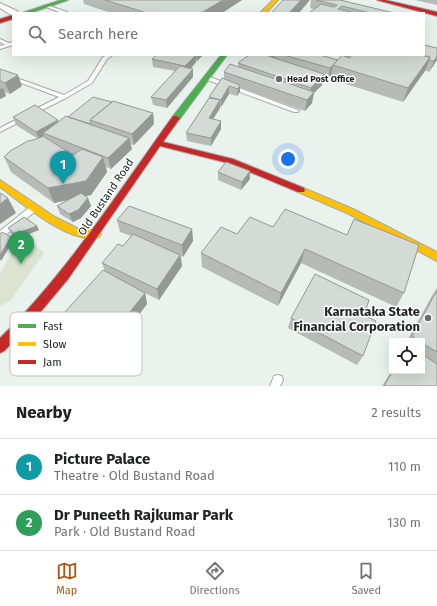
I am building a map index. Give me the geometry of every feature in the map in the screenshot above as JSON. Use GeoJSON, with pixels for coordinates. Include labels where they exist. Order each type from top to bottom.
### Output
{"type":"FeatureCollection","features":[{"type":"Feature","properties":{"kind":"street"},"geometry":{"type":"LineString","coordinates":[[264,12],[276,0]]}},
{"type":"Feature","properties":{"kind":"street"},"geometry":{"type":"LineString","coordinates":[[379,0],[437,14]]}},
{"type":"Feature","properties":{"kind":"street"},"geometry":{"type":"LineString","coordinates":[[28,12],[62,1]]}},
{"type":"Feature","properties":{"kind":"street"},"geometry":{"type":"LineString","coordinates":[[0,5],[12,12]]}},
{"type":"Feature","properties":{"kind":"street"},"geometry":{"type":"LineString","coordinates":[[0,21],[12,17]]}},
{"type":"Feature","properties":{"kind":"street","name":"Old Bustand Road"},"geometry":{"type":"LineString","coordinates":[[35,312],[96,234],[157,143],[223,56]]}},
{"type":"Feature","properties":{"kind":"street"},"geometry":{"type":"LineString","coordinates":[[157,143],[230,160],[350,212],[437,257]]}},
{"type":"Feature","properties":{"kind":"street"},"geometry":{"type":"LineString","coordinates":[[0,183],[34,208],[76,232],[96,234]]}},
{"type":"Feature","properties":{"kind":"street"},"geometry":{"type":"LineString","coordinates":[[0,339],[10,335]]}},
{"type":"Feature","properties":{"kind":"street","name":"Old Bustand Road"},"geometry":{"type":"LineString","coordinates":[[0,347],[10,338]]}},
{"type":"Feature","properties":{"kind":"lane"},"geometry":{"type":"LineString","coordinates":[[47,6],[63,12]]}},
{"type":"Feature","properties":{"kind":"lane"},"geometry":{"type":"LineString","coordinates":[[0,40],[11,44]]}},
{"type":"Feature","properties":{"kind":"lane"},"geometry":{"type":"LineString","coordinates":[[0,48],[11,44]]}},
{"type":"Feature","properties":{"kind":"lane"},"geometry":{"type":"LineString","coordinates":[[0,130],[90,82],[106,58],[109,56]]}},
{"type":"Feature","properties":{"kind":"lane"},"geometry":{"type":"LineString","coordinates":[[0,73],[64,97]]}},
{"type":"Feature","properties":{"kind":"lane"},"geometry":{"type":"LineString","coordinates":[[207,78],[296,111]]}},
{"type":"Feature","properties":{"kind":"lane"},"geometry":{"type":"LineString","coordinates":[[0,235],[34,208]]}},
{"type":"Feature","properties":{"kind":"green space"},"geometry":{"type":"Polygon","coordinates":[[[29,240],[44,253],[11,300],[0,306],[0,274],[17,243],[29,240]]]}},
{"type":"Feature","properties":{"kind":"building"},"geometry":{"type":"Polygon","coordinates":[[[105,0],[223,0],[203,12],[144,12],[105,0]]]}},
{"type":"Feature","properties":{"kind":"building"},"geometry":{"type":"Polygon","coordinates":[[[283,0],[301,0],[290,12],[272,12],[283,0]]]}},
{"type":"Feature","properties":{"kind":"building"},"geometry":{"type":"Polygon","coordinates":[[[316,0],[340,0],[390,12],[366,12],[342,6],[338,9],[351,12],[310,12],[321,4],[334,7],[337,5],[316,0]]]}},
{"type":"Feature","properties":{"kind":"building"},"geometry":{"type":"Polygon","coordinates":[[[425,45],[437,48],[437,56],[434,61],[429,60],[430,57],[425,56],[425,45]]]}},
{"type":"Feature","properties":{"kind":"building"},"geometry":{"type":"Polygon","coordinates":[[[155,56],[195,56],[185,66],[152,59],[155,56]]]}},
{"type":"Feature","properties":{"kind":"building"},"geometry":{"type":"Polygon","coordinates":[[[248,56],[268,56],[324,74],[311,88],[238,63],[248,56]]]}},
{"type":"Feature","properties":{"kind":"building"},"geometry":{"type":"Polygon","coordinates":[[[288,56],[324,56],[338,60],[330,68],[288,56]]]}},
{"type":"Feature","properties":{"kind":"building"},"geometry":{"type":"Polygon","coordinates":[[[341,56],[349,58],[351,56],[430,57],[408,88],[333,65],[341,56]]]}},
{"type":"Feature","properties":{"kind":"building"},"geometry":{"type":"Polygon","coordinates":[[[230,64],[314,92],[307,100],[224,72],[230,64]]]}},
{"type":"Feature","properties":{"kind":"building"},"geometry":{"type":"Polygon","coordinates":[[[180,66],[193,69],[166,100],[151,97],[180,66]]]}},
{"type":"Feature","properties":{"kind":"building"},"geometry":{"type":"Polygon","coordinates":[[[0,69],[18,75],[5,83],[0,81],[0,69]]]}},
{"type":"Feature","properties":{"kind":"building"},"geometry":{"type":"Polygon","coordinates":[[[222,78],[240,85],[238,89],[229,86],[221,100],[209,97],[222,78]]]}},
{"type":"Feature","properties":{"kind":"building"},"geometry":{"type":"Polygon","coordinates":[[[93,97],[112,102],[90,120],[91,124],[68,117],[93,97]]]}},
{"type":"Feature","properties":{"kind":"building"},"geometry":{"type":"Polygon","coordinates":[[[209,98],[220,100],[209,118],[221,121],[211,138],[186,133],[209,98]]]}},
{"type":"Feature","properties":{"kind":"building"},"geometry":{"type":"Polygon","coordinates":[[[113,101],[153,113],[132,134],[90,120],[113,101]]]}},
{"type":"Feature","properties":{"kind":"building"},"geometry":{"type":"Polygon","coordinates":[[[35,105],[58,120],[36,132],[13,117],[35,105]]]}},
{"type":"Feature","properties":{"kind":"building"},"geometry":{"type":"Polygon","coordinates":[[[66,116],[129,138],[108,158],[43,133],[66,116]]]}},
{"type":"Feature","properties":{"kind":"building"},"geometry":{"type":"Polygon","coordinates":[[[43,136],[73,155],[82,149],[103,157],[86,181],[48,188],[4,157],[10,151],[28,141],[43,136]]]}},
{"type":"Feature","properties":{"kind":"building"},"geometry":{"type":"Polygon","coordinates":[[[226,162],[250,171],[242,182],[218,172],[226,162]]]}},
{"type":"Feature","properties":{"kind":"building"},"geometry":{"type":"Polygon","coordinates":[[[0,193],[8,198],[0,204],[0,193]]]}},
{"type":"Feature","properties":{"kind":"building"},"geometry":{"type":"Polygon","coordinates":[[[81,193],[88,198],[78,210],[69,214],[57,206],[81,193]]]}},
{"type":"Feature","properties":{"kind":"building"},"geometry":{"type":"Polygon","coordinates":[[[129,206],[192,229],[182,245],[117,220],[129,206]]]}},
{"type":"Feature","properties":{"kind":"building"},"geometry":{"type":"Polygon","coordinates":[[[285,209],[347,235],[354,219],[419,245],[404,293],[305,249],[281,293],[201,253],[221,227],[237,234],[250,217],[273,227],[285,209]]]}},
{"type":"Feature","properties":{"kind":"building"},"geometry":{"type":"Polygon","coordinates":[[[24,217],[37,226],[15,234],[8,228],[24,217]]]}},
{"type":"Feature","properties":{"kind":"building"},"geometry":{"type":"Polygon","coordinates":[[[2,232],[11,237],[0,255],[0,234],[2,232]]]}},
{"type":"Feature","properties":{"kind":"building"},"geometry":{"type":"Polygon","coordinates":[[[133,234],[180,255],[157,289],[102,263],[118,244],[123,246],[133,234]]]}},
{"type":"Feature","properties":{"kind":"building"},"geometry":{"type":"Polygon","coordinates":[[[103,270],[145,293],[130,312],[65,312],[103,270]]]}},
{"type":"Feature","properties":{"kind":"building"},"geometry":{"type":"Polygon","coordinates":[[[315,274],[369,300],[364,315],[376,321],[363,356],[291,318],[315,274]]]}},
{"type":"Feature","properties":{"kind":"building","name":"Karnataka State Financial Corporation"},"geometry":{"type":"Polygon","coordinates":[[[437,290],[437,352],[425,345],[425,338],[415,338],[412,336],[437,290]]]}},
{"type":"Feature","properties":{"kind":"building"},"geometry":{"type":"Polygon","coordinates":[[[425,356],[437,364],[437,386],[384,386],[391,374],[425,374],[425,356]]]}},
{"type":"Feature","properties":{"kind":"traffic: fast"},"geometry":{"type":"LineString","coordinates":[[28,12],[66,0]]}},
{"type":"Feature","properties":{"kind":"traffic: fast"},"geometry":{"type":"LineString","coordinates":[[176,118],[223,56]]}},
{"type":"Feature","properties":{"kind":"traffic: slow"},"geometry":{"type":"LineString","coordinates":[[264,12],[276,0]]}},
{"type":"Feature","properties":{"kind":"traffic: slow"},"geometry":{"type":"LineString","coordinates":[[0,183],[52,220],[76,232],[96,234]]}},
{"type":"Feature","properties":{"kind":"traffic: slow"},"geometry":{"type":"LineString","coordinates":[[301,190],[350,211],[437,257]]}},
{"type":"Feature","properties":{"kind":"traffic: jam"},"geometry":{"type":"LineString","coordinates":[[379,0],[437,14]]}},
{"type":"Feature","properties":{"kind":"traffic: jam"},"geometry":{"type":"LineString","coordinates":[[0,21],[12,17]]}},
{"type":"Feature","properties":{"kind":"traffic: jam"},"geometry":{"type":"LineString","coordinates":[[33,312],[64,276],[176,118]]}},
{"type":"Feature","properties":{"kind":"traffic: jam"},"geometry":{"type":"LineString","coordinates":[[157,143],[230,161],[301,190]]}},
{"type":"Feature","properties":{"kind":"traffic: jam"},"geometry":{"type":"LineString","coordinates":[[0,347],[10,337]]}},
{"type":"Feature","properties":{"kind":"place","name":"Head Post Office"},"geometry":{"type":"Point","coordinates":[279,79]}},
{"type":"Feature","properties":{"kind":"place","name":"Picture Palace"},"geometry":{"type":"Point","coordinates":[63,184]}},
{"type":"Feature","properties":{"kind":"place","name":"Dr Puneeth Rajkumar Park"},"geometry":{"type":"Point","coordinates":[21,264]}},
{"type":"Feature","properties":{"kind":"place","name":"Karnataka State Financial Corporation"},"geometry":{"type":"Point","coordinates":[428,318]}}]}
